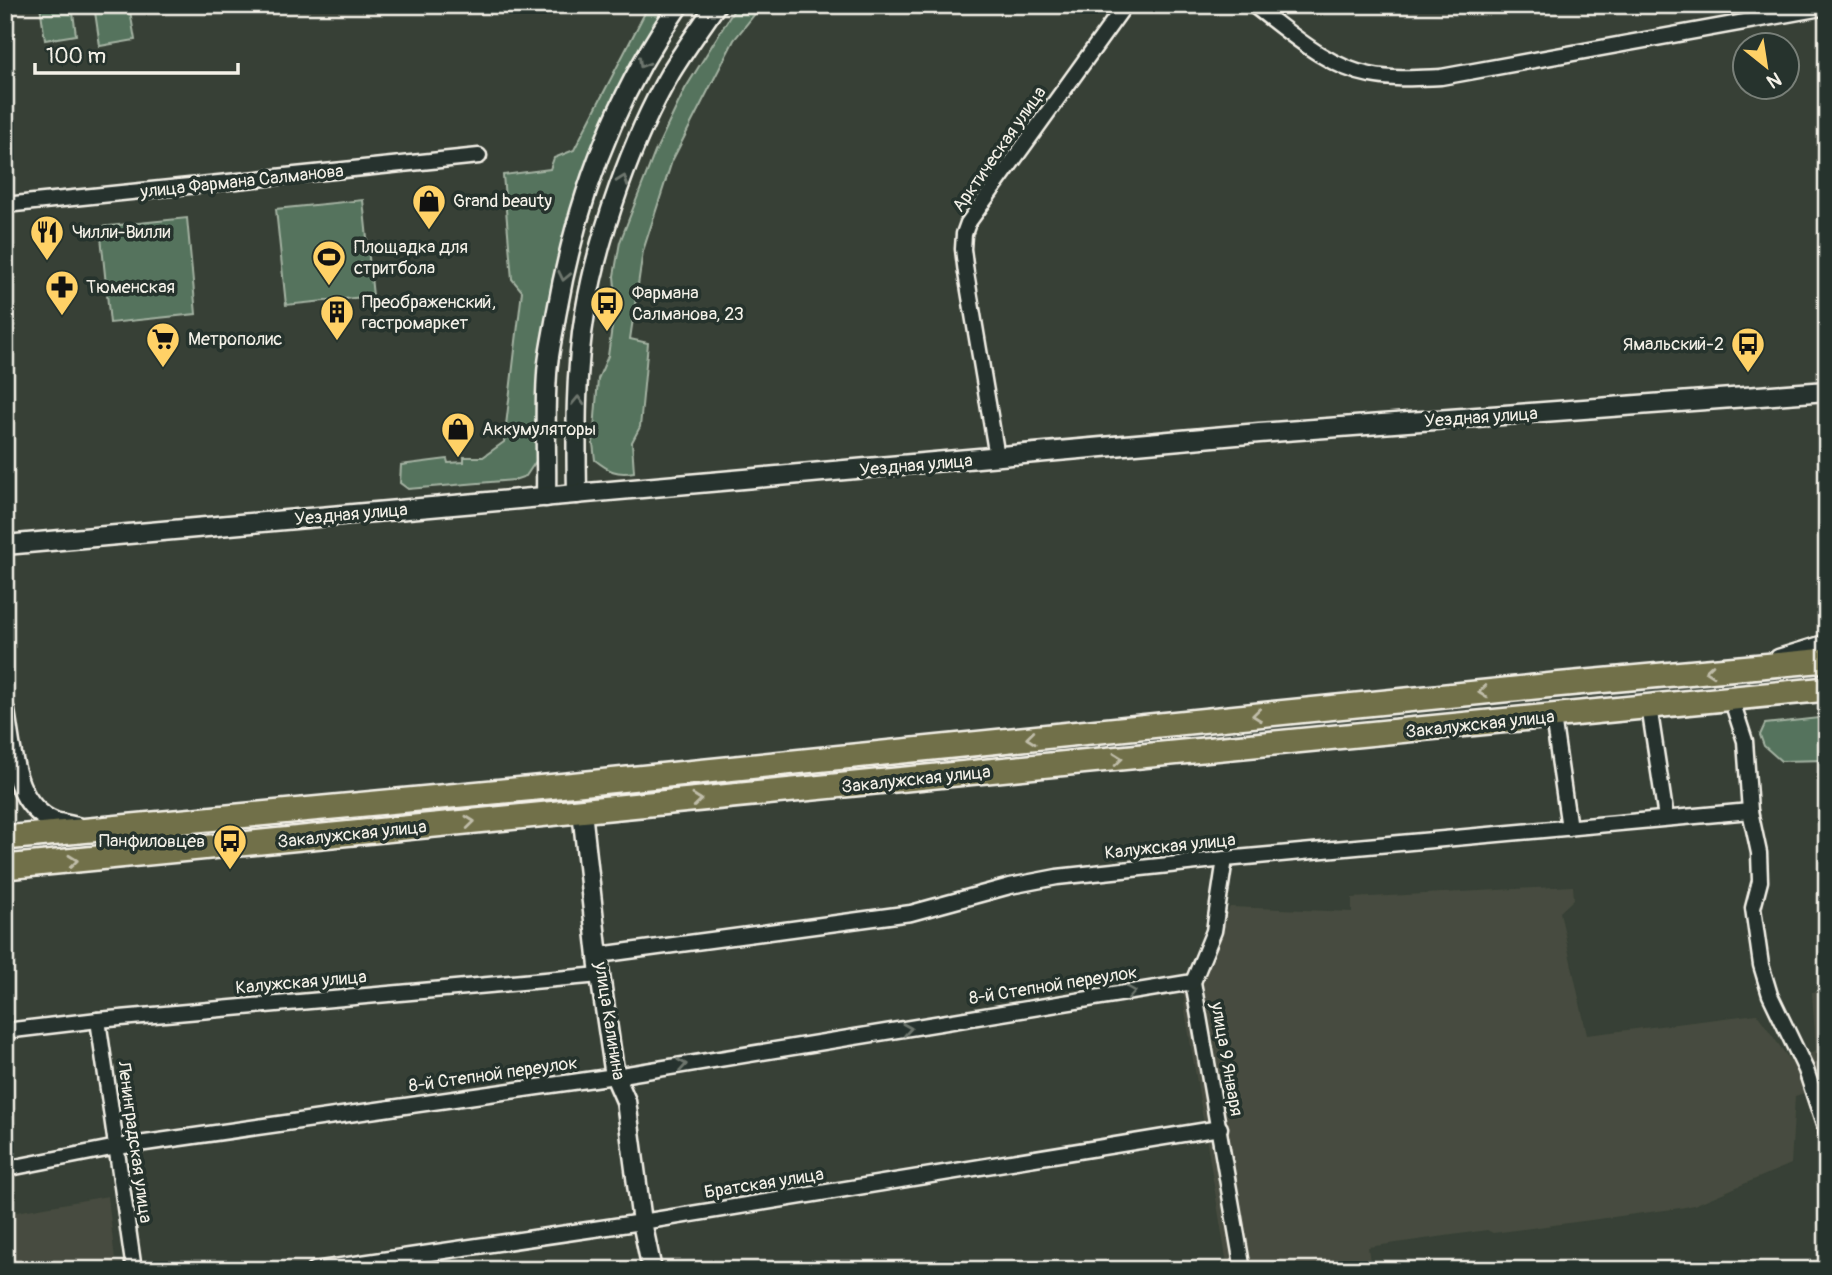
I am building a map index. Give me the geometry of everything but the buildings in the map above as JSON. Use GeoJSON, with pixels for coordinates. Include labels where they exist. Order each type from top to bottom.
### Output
{"type":"FeatureCollection","features":[{"type":"Feature","properties":{"kind":"highway"},"geometry":{"type":"LineString","coordinates":[[5,838],[1827,660]]}},
{"type":"Feature","properties":{"kind":"highway","name":"Закалужская улица"},"geometry":{"type":"LineString","coordinates":[[5,867],[1827,689]]}},
{"type":"Feature","properties":{"kind":"street"},"geometry":{"type":"LineString","coordinates":[[546,497],[547,373],[564,273],[581,209],[601,148],[629,87],[679,5]]}},
{"type":"Feature","properties":{"kind":"street"},"geometry":{"type":"LineString","coordinates":[[577,494],[579,384],[585,313],[600,249],[635,146],[671,73],[716,5]]}},
{"type":"Feature","properties":{"kind":"street","name":"Арктическая улица"},"geometry":{"type":"LineString","coordinates":[[997,457],[966,273],[964,234],[968,223],[1125,5]]}},
{"type":"Feature","properties":{"kind":"street"},"geometry":{"type":"LineString","coordinates":[[1253,5],[1343,67],[1369,75],[1402,79],[1441,77],[1827,7]]}},
{"type":"Feature","properties":{"kind":"street","name":"улица Фармана Салманова"},"geometry":{"type":"LineString","coordinates":[[5,205],[479,156]]}},
{"type":"Feature","properties":{"kind":"street","name":"Уездная улица"},"geometry":{"type":"LineString","coordinates":[[5,545],[1272,432],[1827,391]]}},
{"type":"Feature","properties":{"kind":"street"},"geometry":{"type":"LineString","coordinates":[[1748,668],[1827,642]]}},
{"type":"Feature","properties":{"kind":"street"},"geometry":{"type":"LineString","coordinates":[[1731,698],[1745,741],[1750,811],[1759,853],[1760,881],[1753,908],[1761,965],[1770,995],[1806,1070],[1827,1135]]}},
{"type":"Feature","properties":{"kind":"street"},"geometry":{"type":"LineString","coordinates":[[1648,706],[1666,818]]}},
{"type":"Feature","properties":{"kind":"street"},"geometry":{"type":"LineString","coordinates":[[5,711],[16,775],[24,795],[36,810],[54,821],[94,831]]}},
{"type":"Feature","properties":{"kind":"street"},"geometry":{"type":"LineString","coordinates":[[1553,717],[1569,828]]}},
{"type":"Feature","properties":{"kind":"street","name":"улица Калинина"},"geometry":{"type":"LineString","coordinates":[[582,811],[600,975],[615,1076],[626,1101],[642,1222],[652,1270]]}},
{"type":"Feature","properties":{"kind":"street","name":"Калужская улица"},"geometry":{"type":"LineString","coordinates":[[599,955],[911,913],[1010,886],[1057,877],[1750,811]]}},
{"type":"Feature","properties":{"kind":"street","name":"улица 9 Января"},"geometry":{"type":"LineString","coordinates":[[1225,859],[1214,931],[1193,982],[1243,1270]]}},
{"type":"Feature","properties":{"kind":"street","name":"Калужская улица"},"geometry":{"type":"LineString","coordinates":[[5,1031],[98,1020],[600,975]]}},
{"type":"Feature","properties":{"kind":"street","name":"8-й Степной переулок"},"geometry":{"type":"LineString","coordinates":[[5,1169],[117,1147],[615,1076],[1193,982]]}},
{"type":"Feature","properties":{"kind":"street","name":"Ленинградская улица"},"geometry":{"type":"LineString","coordinates":[[98,1020],[134,1270]]}},
{"type":"Feature","properties":{"kind":"street","name":"Братская улица"},"geometry":{"type":"LineString","coordinates":[[314,1270],[642,1222],[1220,1128]]}},
{"type":"Feature","properties":{"kind":"shaded area"},"geometry":{"type":"Polygon","coordinates":[[[1573,886],[1574,899],[1560,912],[1587,1035],[1757,1014],[1791,1062],[1816,1051],[1812,992],[1827,991],[1827,1096],[1824,1086],[1795,1096],[1791,1164],[1694,1205],[1680,1208],[1493,1233],[1487,1230],[1368,1247],[1371,1270],[1228,1270],[1183,987],[1230,907],[1352,912],[1352,898],[1573,886]]]}},
{"type":"Feature","properties":{"kind":"shaded area"},"geometry":{"type":"Polygon","coordinates":[[[108,1196],[116,1270],[5,1270],[5,1214],[108,1196]]]}},
{"type":"Feature","properties":{"kind":"green space"},"geometry":{"type":"Polygon","coordinates":[[[40,5],[72,5],[76,35],[45,40],[40,5]]]}},
{"type":"Feature","properties":{"kind":"green space"},"geometry":{"type":"Polygon","coordinates":[[[94,5],[129,5],[135,40],[100,46],[94,5]]]}},
{"type":"Feature","properties":{"kind":"green space"},"geometry":{"type":"Polygon","coordinates":[[[649,5],[672,5],[640,55],[600,131],[570,233],[536,461],[526,476],[514,480],[408,489],[400,483],[401,465],[447,459],[448,463],[464,462],[464,457],[483,457],[504,442],[522,291],[512,279],[503,175],[550,169],[554,158],[574,150],[649,5]]]}},
{"type":"Feature","properties":{"kind":"green space"},"geometry":{"type":"Polygon","coordinates":[[[737,5],[762,5],[734,40],[672,161],[643,251],[630,339],[648,343],[640,427],[632,442],[634,472],[617,472],[595,460],[593,443],[598,379],[608,356],[616,298],[614,276],[620,242],[655,152],[685,89],[737,5]]]}},
{"type":"Feature","properties":{"kind":"green space"},"geometry":{"type":"Polygon","coordinates":[[[363,200],[373,296],[286,305],[276,209],[363,200]]]}},
{"type":"Feature","properties":{"kind":"green space"},"geometry":{"type":"Polygon","coordinates":[[[187,218],[196,314],[110,323],[100,227],[187,218]]]}},
{"type":"Feature","properties":{"kind":"green space"},"geometry":{"type":"Polygon","coordinates":[[[1827,717],[1827,760],[1781,761],[1764,746],[1760,735],[1765,724],[1827,717]]]}},
{"type":"Feature","properties":{"kind":"place","name":"Grand beauty"},"geometry":{"type":"Point","coordinates":[429,231]}},
{"type":"Feature","properties":{"kind":"place","name":"Чилли-Вилли"},"geometry":{"type":"Point","coordinates":[47,262]}},
{"type":"Feature","properties":{"kind":"place","name":"Площадка для стритбола"},"geometry":{"type":"Point","coordinates":[329,287]}},
{"type":"Feature","properties":{"kind":"place","name":"Тюменская"},"geometry":{"type":"Point","coordinates":[62,317]}},
{"type":"Feature","properties":{"kind":"place","name":"Фармана Салманова, 23"},"geometry":{"type":"Point","coordinates":[607,333]}},
{"type":"Feature","properties":{"kind":"place","name":"Преображенский, гастромаркет"},"geometry":{"type":"Point","coordinates":[337,342]}},
{"type":"Feature","properties":{"kind":"place","name":"Метрополис"},"geometry":{"type":"Point","coordinates":[163,369]}},
{"type":"Feature","properties":{"kind":"place","name":"Ямальский-2"},"geometry":{"type":"Point","coordinates":[1748,374]}},
{"type":"Feature","properties":{"kind":"place","name":"Аккумуляторы"},"geometry":{"type":"Point","coordinates":[458,459]}},
{"type":"Feature","properties":{"kind":"place","name":"Панфиловцев"},"geometry":{"type":"Point","coordinates":[230,871]}}]}
